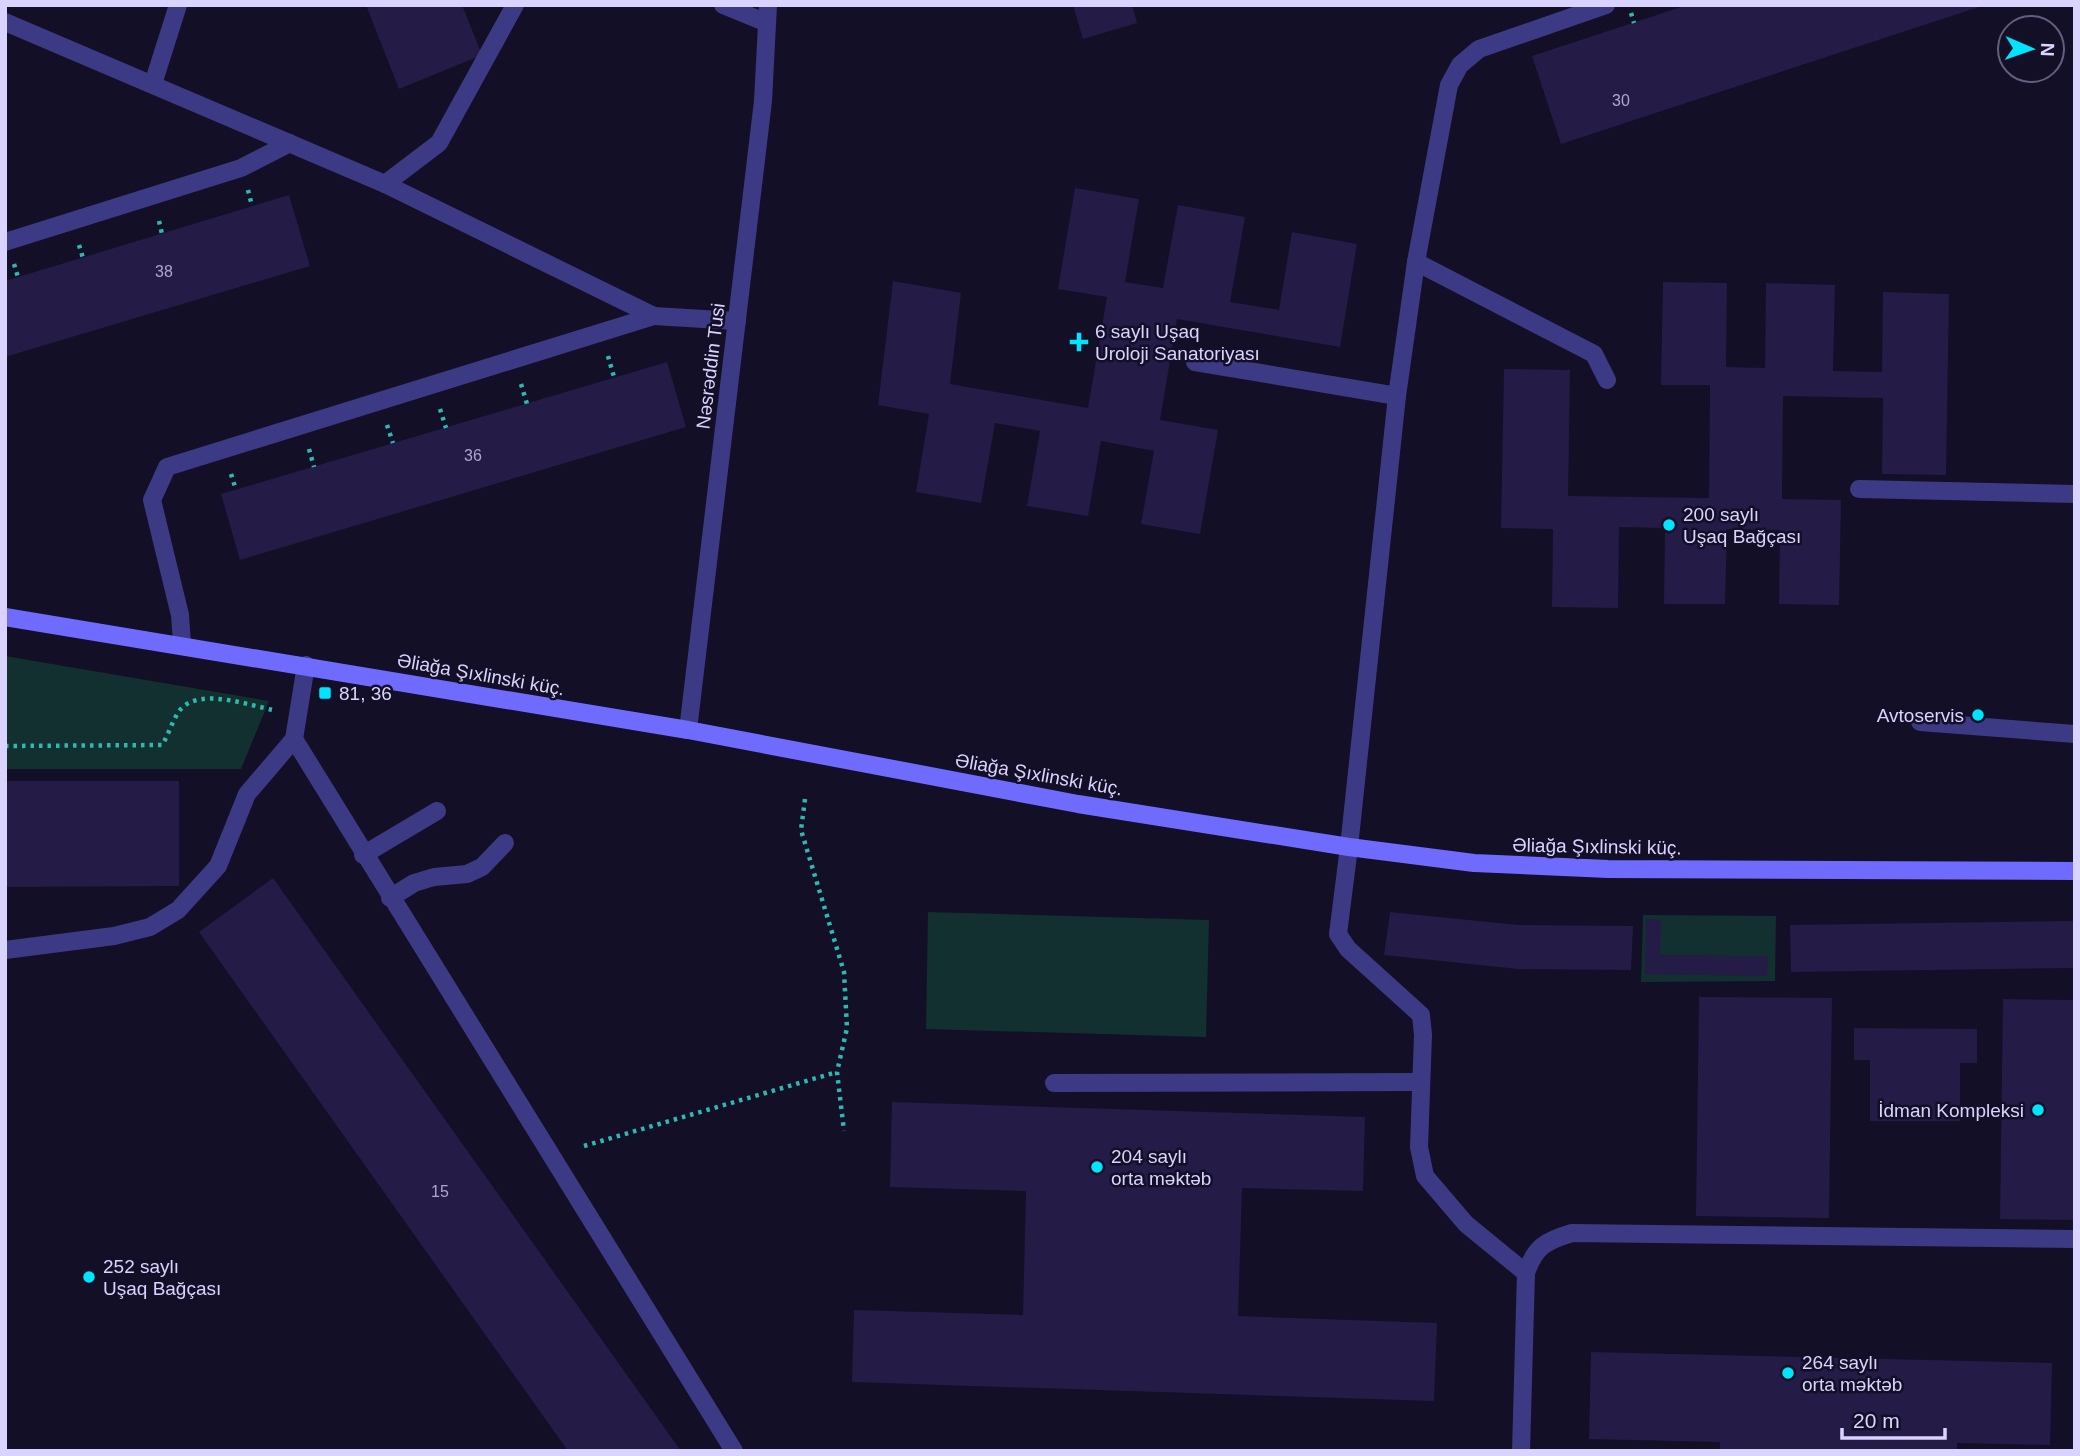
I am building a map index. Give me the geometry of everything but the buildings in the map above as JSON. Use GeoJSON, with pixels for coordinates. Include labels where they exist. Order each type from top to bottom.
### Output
{"type":"FeatureCollection","features":[{"type":"Feature","properties":{"kind":"main road","name":"Əliağa Şıxlinski küç."},"geometry":{"type":"LineString","coordinates":[[5,617],[182,644],[688,730],[1079,804],[1349,847],[1533,868],[2075,871]]}},
{"type":"Feature","properties":{"kind":"street"},"geometry":{"type":"LineString","coordinates":[[153,85],[178,5]]}},
{"type":"Feature","properties":{"kind":"street"},"geometry":{"type":"LineString","coordinates":[[384,184],[439,143],[515,5]]}},
{"type":"Feature","properties":{"kind":"street"},"geometry":{"type":"LineString","coordinates":[[723,5],[767,14]]}},
{"type":"Feature","properties":{"kind":"street"},"geometry":{"type":"LineString","coordinates":[[1525,1273],[1466,1224],[1425,1176],[1419,1147],[1423,1035],[1421,1015],[1348,949],[1338,934],[1397,396],[1416,262],[1449,85],[1460,65],[1479,49],[1606,5]]}},
{"type":"Feature","properties":{"kind":"street","name":"Nəsrəddin Tusi"},"geometry":{"type":"LineString","coordinates":[[688,730],[763,101],[767,14]]}},
{"type":"Feature","properties":{"kind":"street"},"geometry":{"type":"LineString","coordinates":[[5,22],[384,184],[654,316]]}},
{"type":"Feature","properties":{"kind":"street"},"geometry":{"type":"LineString","coordinates":[[5,242],[241,168],[290,142]]}},
{"type":"Feature","properties":{"kind":"street"},"geometry":{"type":"LineString","coordinates":[[1416,262],[1594,355],[1607,380]]}},
{"type":"Feature","properties":{"kind":"street"},"geometry":{"type":"LineString","coordinates":[[182,644],[180,615],[152,500],[167,467],[654,316],[737,321]]}},
{"type":"Feature","properties":{"kind":"street"},"geometry":{"type":"LineString","coordinates":[[1195,362],[1397,396]]}},
{"type":"Feature","properties":{"kind":"street"},"geometry":{"type":"LineString","coordinates":[[1859,489],[2075,494]]}},
{"type":"Feature","properties":{"kind":"street"},"geometry":{"type":"LineString","coordinates":[[5,950],[114,936],[150,927],[178,910],[218,866],[247,794],[294,739],[306,665]]}},
{"type":"Feature","properties":{"kind":"street"},"geometry":{"type":"LineString","coordinates":[[1920,722],[2075,734]]}},
{"type":"Feature","properties":{"kind":"street"},"geometry":{"type":"LineString","coordinates":[[294,739],[363,855],[734,1451]]}},
{"type":"Feature","properties":{"kind":"street"},"geometry":{"type":"LineString","coordinates":[[363,855],[438,811]]}},
{"type":"Feature","properties":{"kind":"street"},"geometry":{"type":"LineString","coordinates":[[390,898],[414,883],[434,877],[467,874],[482,867],[505,843]]}},
{"type":"Feature","properties":{"kind":"street"},"geometry":{"type":"LineString","coordinates":[[1054,1083],[1420,1082]]}},
{"type":"Feature","properties":{"kind":"street"},"geometry":{"type":"LineString","coordinates":[[1521,1451],[1525,1273],[1533,1253],[1554,1238],[1572,1233],[2075,1239]]}},
{"type":"Feature","properties":{"kind":"path"},"geometry":{"type":"LineString","coordinates":[[5,747],[162,745],[182,708],[196,700],[225,700],[298,715]]}},
{"type":"Feature","properties":{"kind":"path"},"geometry":{"type":"LineString","coordinates":[[805,799],[801,830],[844,972],[847,1028],[836,1072],[844,1130]]}},
{"type":"Feature","properties":{"kind":"path"},"geometry":{"type":"LineString","coordinates":[[583,1146],[836,1072]]}},
{"type":"Feature","properties":{"kind":"green space"},"geometry":{"type":"Polygon","coordinates":[[[5,656],[269,701],[241,769],[5,769],[5,656]]]}},
{"type":"Feature","properties":{"kind":"green space"},"geometry":{"type":"Polygon","coordinates":[[[928,912],[1209,920],[1206,1037],[926,1029],[928,912]]]}},
{"type":"Feature","properties":{"kind":"green space"},"geometry":{"type":"Polygon","coordinates":[[[1643,915],[1776,916],[1775,981],[1641,982],[1643,915]]]}},
{"type":"Feature","properties":{"kind":"place","name":"6 saylı Uşaq Uroloji Sanatoriyası"},"geometry":{"type":"Point","coordinates":[1079,342]}},
{"type":"Feature","properties":{"kind":"place","name":"200 saylı Uşaq Bağçası"},"geometry":{"type":"Point","coordinates":[1669,525]}},
{"type":"Feature","properties":{"kind":"place","name":"81, 36"},"geometry":{"type":"Point","coordinates":[325,693]}},
{"type":"Feature","properties":{"kind":"place","name":"Avtoservis"},"geometry":{"type":"Point","coordinates":[1978,715]}},
{"type":"Feature","properties":{"kind":"place","name":"İdman Kompleksi"},"geometry":{"type":"Point","coordinates":[2038,1110]}},
{"type":"Feature","properties":{"kind":"place","name":"204 saylı orta məktəb"},"geometry":{"type":"Point","coordinates":[1097,1167]}},
{"type":"Feature","properties":{"kind":"place","name":"252 saylı Uşaq Bağçası"},"geometry":{"type":"Point","coordinates":[89,1277]}},
{"type":"Feature","properties":{"kind":"place","name":"264 saylı orta məktəb"},"geometry":{"type":"Point","coordinates":[1788,1373]}}]}
